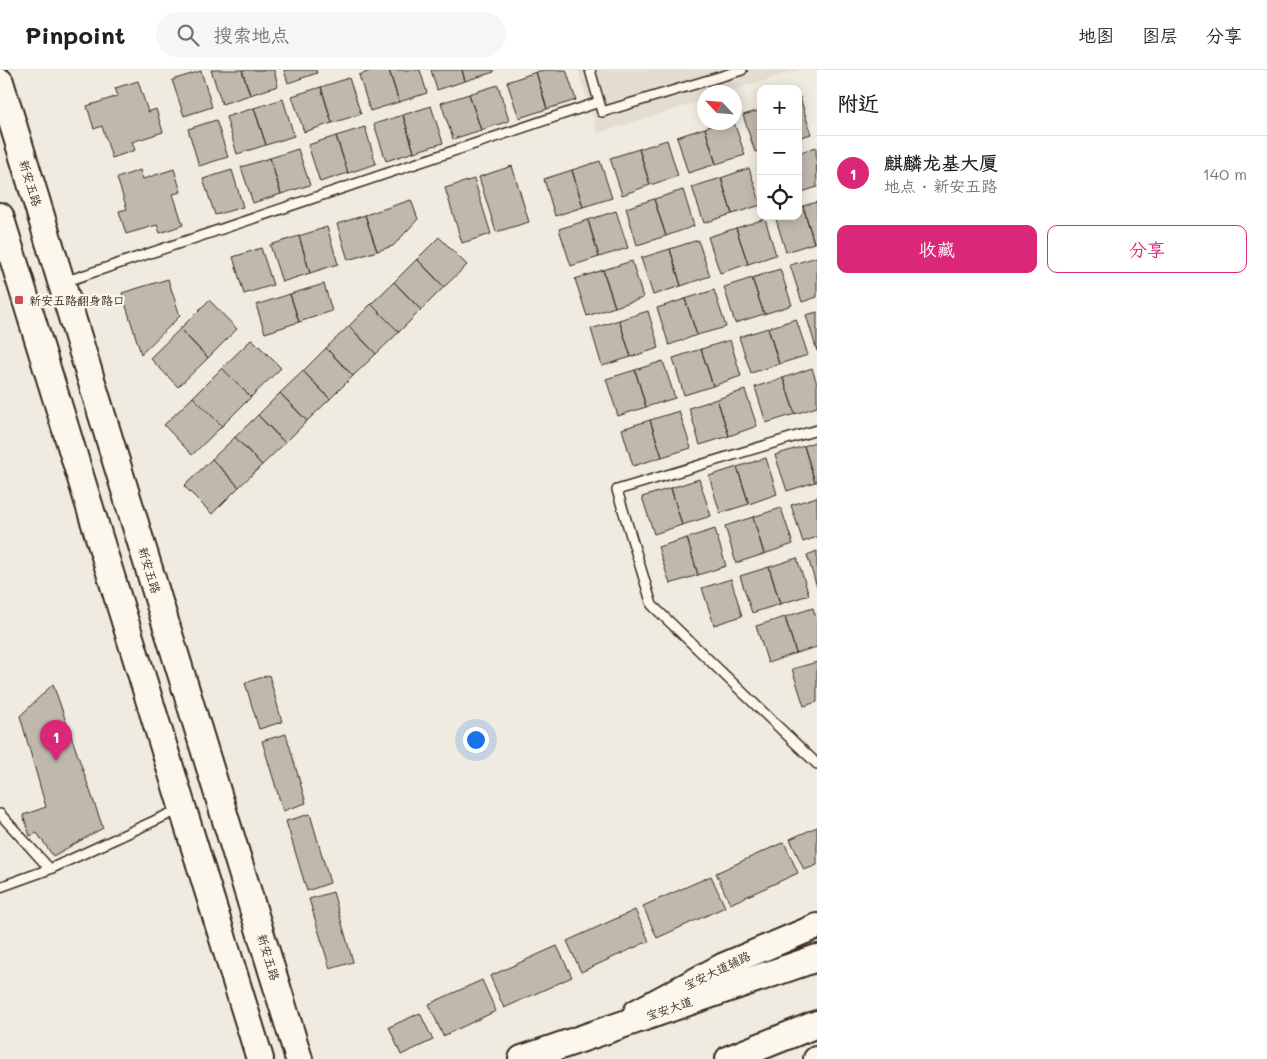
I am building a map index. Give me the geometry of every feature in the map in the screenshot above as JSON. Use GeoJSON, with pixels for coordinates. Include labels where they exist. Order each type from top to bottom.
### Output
{"type":"FeatureCollection","features":[{"type":"Feature","properties":{"kind":"main road","name":"新安五路"},"geometry":{"type":"LineString","coordinates":[[0,82],[299,1059]]}},
{"type":"Feature","properties":{"kind":"main road"},"geometry":{"type":"LineString","coordinates":[[0,216],[260,1059]]}},
{"type":"Feature","properties":{"kind":"main road","name":"宝安大道辅路"},"geometry":{"type":"LineString","coordinates":[[593,1035],[722,966],[817,926]]}},
{"type":"Feature","properties":{"kind":"main road","name":"宝安大道"},"geometry":{"type":"LineString","coordinates":[[522,1059],[817,958]]}},
{"type":"Feature","properties":{"kind":"main road"},"geometry":{"type":"LineString","coordinates":[[282,1000],[307,1045],[318,1059]]}},
{"type":"Feature","properties":{"kind":"main road"},"geometry":{"type":"LineString","coordinates":[[249,1019],[254,1059]]}},
{"type":"Feature","properties":{"kind":"main road"},"geometry":{"type":"LineString","coordinates":[[729,1059],[817,1024]]}},
{"type":"Feature","properties":{"kind":"main road"},"geometry":{"type":"LineString","coordinates":[[569,1059],[578,1044],[593,1035]]}},
{"type":"Feature","properties":{"kind":"lane"},"geometry":{"type":"LineString","coordinates":[[590,70],[602,112],[742,70]]}},
{"type":"Feature","properties":{"kind":"lane"},"geometry":{"type":"LineString","coordinates":[[62,282],[599,102]]}},
{"type":"Feature","properties":{"kind":"lane"},"geometry":{"type":"LineString","coordinates":[[817,430],[617,490],[652,605],[817,764]]}},
{"type":"Feature","properties":{"kind":"lane"},"geometry":{"type":"LineString","coordinates":[[0,886],[50,869],[183,808]]}},
{"type":"Feature","properties":{"kind":"lane"},"geometry":{"type":"LineString","coordinates":[[0,814],[50,869]]}},
{"type":"Feature","properties":{"kind":"shaded area"},"geometry":{"type":"Polygon","coordinates":[[[578,70],[798,70],[742,87],[742,85],[697,85],[697,102],[598,133],[578,70]]]}},
{"type":"Feature","properties":{"kind":"building"},"geometry":{"type":"Polygon","coordinates":[[[211,70],[242,70],[250,95],[222,104],[211,70]]]}},
{"type":"Feature","properties":{"kind":"building"},"geometry":{"type":"Polygon","coordinates":[[[242,70],[274,70],[278,86],[250,95],[242,70]]]}},
{"type":"Feature","properties":{"kind":"building"},"geometry":{"type":"Polygon","coordinates":[[[284,70],[316,70],[317,73],[288,83],[284,70]]]}},
{"type":"Feature","properties":{"kind":"building"},"geometry":{"type":"Polygon","coordinates":[[[373,70],[389,70],[399,102],[370,111],[359,75],[373,70]]]}},
{"type":"Feature","properties":{"kind":"building"},"geometry":{"type":"Polygon","coordinates":[[[389,70],[420,70],[427,93],[399,102],[389,70]]]}},
{"type":"Feature","properties":{"kind":"building"},"geometry":{"type":"Polygon","coordinates":[[[431,70],[462,70],[465,81],[437,90],[431,70]]]}},
{"type":"Feature","properties":{"kind":"building"},"geometry":{"type":"Polygon","coordinates":[[[462,70],[493,70],[494,72],[465,81],[462,70]]]}},
{"type":"Feature","properties":{"kind":"building"},"geometry":{"type":"Polygon","coordinates":[[[566,70],[576,100],[547,109],[536,72],[566,70]]]}},
{"type":"Feature","properties":{"kind":"building"},"geometry":{"type":"Polygon","coordinates":[[[201,71],[212,107],[184,116],[172,80],[201,71]]]}},
{"type":"Feature","properties":{"kind":"building"},"geometry":{"type":"Polygon","coordinates":[[[536,72],[547,109],[519,118],[507,82],[536,72]]]}},
{"type":"Feature","properties":{"kind":"building"},"geometry":{"type":"Polygon","coordinates":[[[349,78],[361,114],[332,123],[321,87],[349,78]]]}},
{"type":"Feature","properties":{"kind":"building"},"geometry":{"type":"Polygon","coordinates":[[[138,81],[148,112],[156,109],[163,132],[132,142],[135,150],[112,158],[102,126],[94,129],[87,106],[118,96],[115,88],[138,81]]]}},
{"type":"Feature","properties":{"kind":"building"},"geometry":{"type":"Polygon","coordinates":[[[498,85],[509,121],[481,130],[469,94],[498,85]]]}},
{"type":"Feature","properties":{"kind":"building"},"geometry":{"type":"Polygon","coordinates":[[[321,87],[332,123],[304,132],[292,96],[321,87]]]}},
{"type":"Feature","properties":{"kind":"building"},"geometry":{"type":"Polygon","coordinates":[[[469,94],[481,130],[453,139],[441,103],[469,94]]]}},
{"type":"Feature","properties":{"kind":"building"},"geometry":{"type":"Polygon","coordinates":[[[283,99],[294,136],[266,145],[254,108],[283,99]]]}},
{"type":"Feature","properties":{"kind":"building"},"geometry":{"type":"Polygon","coordinates":[[[802,104],[811,134],[802,137],[802,104]]]}},
{"type":"Feature","properties":{"kind":"building"},"geometry":{"type":"Polygon","coordinates":[[[431,106],[443,143],[414,152],[403,115],[431,106]]]}},
{"type":"Feature","properties":{"kind":"building"},"geometry":{"type":"Polygon","coordinates":[[[254,108],[266,145],[237,154],[226,117],[254,108]]]}},
{"type":"Feature","properties":{"kind":"building"},"geometry":{"type":"Polygon","coordinates":[[[757,111],[757,151],[755,152],[743,115],[757,111]]]}},
{"type":"Feature","properties":{"kind":"building"},"geometry":{"type":"Polygon","coordinates":[[[403,115],[414,152],[386,161],[374,124],[403,115]]]}},
{"type":"Feature","properties":{"kind":"building"},"geometry":{"type":"Polygon","coordinates":[[[216,120],[228,157],[199,166],[188,129],[216,120]]]}},
{"type":"Feature","properties":{"kind":"building"},"geometry":{"type":"Polygon","coordinates":[[[365,127],[376,164],[348,173],[336,136],[365,127]]]}},
{"type":"Feature","properties":{"kind":"building"},"geometry":{"type":"Polygon","coordinates":[[[699,130],[706,130],[716,164],[688,173],[677,137],[699,130]]]}},
{"type":"Feature","properties":{"kind":"building"},"geometry":{"type":"Polygon","coordinates":[[[706,130],[737,130],[745,155],[716,164],[706,130]]]}},
{"type":"Feature","properties":{"kind":"building"},"geometry":{"type":"Polygon","coordinates":[[[336,136],[348,173],[320,182],[308,145],[336,136]]]}},
{"type":"Feature","properties":{"kind":"building"},"geometry":{"type":"Polygon","coordinates":[[[667,140],[678,176],[650,185],[639,149],[667,140]]]}},
{"type":"Feature","properties":{"kind":"building"},"geometry":{"type":"Polygon","coordinates":[[[816,147],[817,187],[802,192],[802,175],[802,152],[816,147]]]}},
{"type":"Feature","properties":{"kind":"building"},"geometry":{"type":"Polygon","coordinates":[[[298,149],[310,185],[281,194],[270,158],[298,149]]]}},
{"type":"Feature","properties":{"kind":"building"},"geometry":{"type":"Polygon","coordinates":[[[639,149],[650,185],[622,195],[610,158],[639,149]]]}},
{"type":"Feature","properties":{"kind":"building"},"geometry":{"type":"Polygon","coordinates":[[[270,158],[281,194],[253,203],[241,167],[270,158]]]}},
{"type":"Feature","properties":{"kind":"building"},"geometry":{"type":"Polygon","coordinates":[[[600,161],[612,198],[583,207],[572,170],[600,161]]]}},
{"type":"Feature","properties":{"kind":"building"},"geometry":{"type":"Polygon","coordinates":[[[512,166],[529,222],[496,232],[479,177],[512,166]]]}},
{"type":"Feature","properties":{"kind":"building"},"geometry":{"type":"Polygon","coordinates":[[[749,168],[757,193],[757,206],[732,214],[721,178],[749,168]]]}},
{"type":"Feature","properties":{"kind":"building"},"geometry":{"type":"Polygon","coordinates":[[[174,169],[181,192],[173,194],[183,225],[160,233],[157,225],[126,234],[119,211],[127,209],[117,178],[140,170],[143,179],[174,169]]]}},
{"type":"Feature","properties":{"kind":"building"},"geometry":{"type":"Polygon","coordinates":[[[232,170],[243,207],[215,215],[203,179],[232,170]]]}},
{"type":"Feature","properties":{"kind":"building"},"geometry":{"type":"Polygon","coordinates":[[[572,170],[583,207],[555,216],[544,179],[572,170]]]}},
{"type":"Feature","properties":{"kind":"building"},"geometry":{"type":"Polygon","coordinates":[[[721,178],[732,214],[704,223],[692,187],[721,178]]]}},
{"type":"Feature","properties":{"kind":"building"},"geometry":{"type":"Polygon","coordinates":[[[474,179],[491,234],[462,243],[445,188],[474,179]]]}},
{"type":"Feature","properties":{"kind":"building"},"geometry":{"type":"Polygon","coordinates":[[[683,190],[694,226],[666,236],[654,199],[683,190]]]}},
{"type":"Feature","properties":{"kind":"building"},"geometry":{"type":"Polygon","coordinates":[[[654,199],[666,236],[637,245],[626,208],[654,199]]]}},
{"type":"Feature","properties":{"kind":"building"},"geometry":{"type":"Polygon","coordinates":[[[411,200],[418,219],[393,246],[377,251],[365,215],[411,200]]]}},
{"type":"Feature","properties":{"kind":"building"},"geometry":{"type":"Polygon","coordinates":[[[817,202],[817,242],[814,243],[803,206],[817,202]]]}},
{"type":"Feature","properties":{"kind":"building"},"geometry":{"type":"Polygon","coordinates":[[[802,206],[814,243],[786,252],[776,220],[802,220],[802,206]]]}},
{"type":"Feature","properties":{"kind":"building"},"geometry":{"type":"Polygon","coordinates":[[[616,211],[628,248],[599,257],[588,220],[616,211]]]}},
{"type":"Feature","properties":{"kind":"building"},"geometry":{"type":"Polygon","coordinates":[[[365,215],[377,251],[348,260],[337,224],[365,215]]]}},
{"type":"Feature","properties":{"kind":"building"},"geometry":{"type":"Polygon","coordinates":[[[588,220],[599,257],[571,266],[559,229],[588,220]]]}},
{"type":"Feature","properties":{"kind":"building"},"geometry":{"type":"Polygon","coordinates":[[[765,220],[776,255],[748,264],[736,228],[765,220]]]}},
{"type":"Feature","properties":{"kind":"building"},"geometry":{"type":"Polygon","coordinates":[[[327,227],[338,264],[310,273],[299,236],[327,227]]]}},
{"type":"Feature","properties":{"kind":"building"},"geometry":{"type":"Polygon","coordinates":[[[736,228],[748,264],[720,273],[708,237],[736,228]]]}},
{"type":"Feature","properties":{"kind":"building"},"geometry":{"type":"Polygon","coordinates":[[[299,236],[310,273],[282,282],[270,245],[299,236]]]}},
{"type":"Feature","properties":{"kind":"building"},"geometry":{"type":"Polygon","coordinates":[[[439,237],[467,265],[444,287],[417,259],[439,237]]]}},
{"type":"Feature","properties":{"kind":"building"},"geometry":{"type":"Polygon","coordinates":[[[698,240],[710,276],[681,286],[670,249],[698,240]]]}},
{"type":"Feature","properties":{"kind":"building"},"geometry":{"type":"Polygon","coordinates":[[[261,248],[273,285],[244,294],[233,257],[261,248]]]}},
{"type":"Feature","properties":{"kind":"building"},"geometry":{"type":"Polygon","coordinates":[[[670,249],[681,286],[653,295],[641,258],[670,249]]]}},
{"type":"Feature","properties":{"kind":"building"},"geometry":{"type":"Polygon","coordinates":[[[817,257],[817,297],[802,302],[790,265],[817,257]]]}},
{"type":"Feature","properties":{"kind":"building"},"geometry":{"type":"Polygon","coordinates":[[[417,259],[444,287],[421,310],[394,282],[417,259]]]}},
{"type":"Feature","properties":{"kind":"building"},"geometry":{"type":"Polygon","coordinates":[[[632,261],[643,298],[615,307],[603,270],[632,261]]]}},
{"type":"Feature","properties":{"kind":"building"},"geometry":{"type":"Polygon","coordinates":[[[780,269],[792,305],[764,314],[752,278],[780,269]]]}},
{"type":"Feature","properties":{"kind":"building"},"geometry":{"type":"Polygon","coordinates":[[[603,270],[615,307],[587,316],[575,279],[603,270]]]}},
{"type":"Feature","properties":{"kind":"building"},"geometry":{"type":"Polygon","coordinates":[[[752,278],[764,314],[735,323],[724,287],[752,278]]]}},
{"type":"Feature","properties":{"kind":"building"},"geometry":{"type":"Polygon","coordinates":[[[168,279],[180,316],[141,354],[122,293],[168,279]]]}},
{"type":"Feature","properties":{"kind":"building"},"geometry":{"type":"Polygon","coordinates":[[[394,282],[421,310],[399,332],[371,304],[394,282]]]}},
{"type":"Feature","properties":{"kind":"building"},"geometry":{"type":"Polygon","coordinates":[[[324,284],[332,311],[299,322],[290,294],[324,284]]]}},
{"type":"Feature","properties":{"kind":"building"},"geometry":{"type":"Polygon","coordinates":[[[714,290],[726,327],[697,335],[685,299],[714,290]]]}},
{"type":"Feature","properties":{"kind":"building"},"geometry":{"type":"Polygon","coordinates":[[[290,294],[299,322],[265,333],[256,305],[290,294]]]}},
{"type":"Feature","properties":{"kind":"building"},"geometry":{"type":"Polygon","coordinates":[[[685,299],[697,335],[669,345],[657,308],[685,299]]]}},
{"type":"Feature","properties":{"kind":"building"},"geometry":{"type":"Polygon","coordinates":[[[209,300],[237,329],[208,358],[180,329],[209,300]]]}},
{"type":"Feature","properties":{"kind":"building"},"geometry":{"type":"Polygon","coordinates":[[[371,304],[399,332],[376,354],[349,326],[371,304]]]}},
{"type":"Feature","properties":{"kind":"building"},"geometry":{"type":"Polygon","coordinates":[[[648,311],[659,348],[631,357],[619,320],[648,311]]]}},
{"type":"Feature","properties":{"kind":"building"},"geometry":{"type":"Polygon","coordinates":[[[817,312],[817,351],[806,315],[817,312]]]}},
{"type":"Feature","properties":{"kind":"building"},"geometry":{"type":"Polygon","coordinates":[[[796,319],[808,355],[779,364],[768,328],[796,319]]]}},
{"type":"Feature","properties":{"kind":"building"},"geometry":{"type":"Polygon","coordinates":[[[619,320],[631,357],[602,366],[591,329],[619,320]]]}},
{"type":"Feature","properties":{"kind":"building"},"geometry":{"type":"Polygon","coordinates":[[[349,326],[376,354],[353,376],[326,348],[349,326]]]}},
{"type":"Feature","properties":{"kind":"building"},"geometry":{"type":"Polygon","coordinates":[[[768,328],[779,364],[751,373],[739,337],[768,328]]]}},
{"type":"Feature","properties":{"kind":"building"},"geometry":{"type":"Polygon","coordinates":[[[180,329],[208,358],[178,387],[150,358],[180,329]]]}},
{"type":"Feature","properties":{"kind":"building"},"geometry":{"type":"Polygon","coordinates":[[[252,339],[281,368],[251,397],[222,368],[252,339]]]}},
{"type":"Feature","properties":{"kind":"building"},"geometry":{"type":"Polygon","coordinates":[[[730,340],[741,376],[713,386],[701,349],[730,340]]]}},
{"type":"Feature","properties":{"kind":"building"},"geometry":{"type":"Polygon","coordinates":[[[326,348],[353,376],[330,399],[303,371],[326,348]]]}},
{"type":"Feature","properties":{"kind":"building"},"geometry":{"type":"Polygon","coordinates":[[[701,349],[713,386],[684,395],[673,358],[701,349]]]}},
{"type":"Feature","properties":{"kind":"building"},"geometry":{"type":"Polygon","coordinates":[[[663,361],[675,398],[646,407],[635,370],[663,361]]]}},
{"type":"Feature","properties":{"kind":"building"},"geometry":{"type":"Polygon","coordinates":[[[222,368],[251,397],[222,426],[193,397],[222,368]]]}},
{"type":"Feature","properties":{"kind":"building"},"geometry":{"type":"Polygon","coordinates":[[[812,368],[817,384],[817,407],[795,414],[783,378],[812,368]]]}},
{"type":"Feature","properties":{"kind":"building"},"geometry":{"type":"Polygon","coordinates":[[[635,370],[646,407],[618,416],[606,379],[635,370]]]}},
{"type":"Feature","properties":{"kind":"building"},"geometry":{"type":"Polygon","coordinates":[[[303,371],[330,399],[307,421],[280,393],[303,371]]]}},
{"type":"Feature","properties":{"kind":"building"},"geometry":{"type":"Polygon","coordinates":[[[783,378],[795,414],[766,423],[755,387],[783,378]]]}},
{"type":"Feature","properties":{"kind":"building"},"geometry":{"type":"Polygon","coordinates":[[[745,390],[757,426],[729,436],[717,399],[745,390]]]}},
{"type":"Feature","properties":{"kind":"building"},"geometry":{"type":"Polygon","coordinates":[[[280,393],[307,421],[285,443],[258,415],[280,393]]]}},
{"type":"Feature","properties":{"kind":"building"},"geometry":{"type":"Polygon","coordinates":[[[193,397],[222,426],[192,455],[164,425],[193,397]]]}},
{"type":"Feature","properties":{"kind":"building"},"geometry":{"type":"Polygon","coordinates":[[[717,399],[729,436],[700,445],[689,408],[717,399]]]}},
{"type":"Feature","properties":{"kind":"building"},"geometry":{"type":"Polygon","coordinates":[[[679,411],[691,448],[662,457],[650,420],[679,411]]]}},
{"type":"Feature","properties":{"kind":"building"},"geometry":{"type":"Polygon","coordinates":[[[258,415],[285,443],[262,465],[235,437],[258,415]]]}},
{"type":"Feature","properties":{"kind":"building"},"geometry":{"type":"Polygon","coordinates":[[[650,420],[662,457],[633,466],[622,429],[650,420]]]}},
{"type":"Feature","properties":{"kind":"building"},"geometry":{"type":"Polygon","coordinates":[[[235,437],[262,465],[239,487],[212,459],[235,437]]]}},
{"type":"Feature","properties":{"kind":"building"},"geometry":{"type":"Polygon","coordinates":[[[817,441],[817,482],[815,482],[804,446],[817,441]]]}},
{"type":"Feature","properties":{"kind":"building"},"geometry":{"type":"Polygon","coordinates":[[[804,446],[815,482],[787,491],[775,455],[804,446]]]}},
{"type":"Feature","properties":{"kind":"building"},"geometry":{"type":"Polygon","coordinates":[[[766,458],[777,494],[749,504],[737,467],[766,458]]]}},
{"type":"Feature","properties":{"kind":"building"},"geometry":{"type":"Polygon","coordinates":[[[212,459],[239,487],[212,514],[184,486],[212,459]]]}},
{"type":"Feature","properties":{"kind":"building"},"geometry":{"type":"Polygon","coordinates":[[[737,467],[749,504],[720,513],[709,476],[737,467]]]}},
{"type":"Feature","properties":{"kind":"building"},"geometry":{"type":"Polygon","coordinates":[[[699,479],[711,516],[682,525],[671,488],[699,479]]]}},
{"type":"Feature","properties":{"kind":"building"},"geometry":{"type":"Polygon","coordinates":[[[671,488],[682,525],[654,534],[642,497],[671,488]]]}},
{"type":"Feature","properties":{"kind":"building"},"geometry":{"type":"Polygon","coordinates":[[[817,497],[817,537],[803,542],[791,505],[817,497]]]}},
{"type":"Feature","properties":{"kind":"building"},"geometry":{"type":"Polygon","coordinates":[[[781,508],[793,544],[764,554],[753,517],[781,508]]]}},
{"type":"Feature","properties":{"kind":"building"},"geometry":{"type":"Polygon","coordinates":[[[753,517],[764,554],[736,563],[725,526],[753,517]]]}},
{"type":"Feature","properties":{"kind":"building"},"geometry":{"type":"Polygon","coordinates":[[[715,529],[726,566],[698,575],[687,538],[715,529]]]}},
{"type":"Feature","properties":{"kind":"building"},"geometry":{"type":"Polygon","coordinates":[[[687,538],[698,575],[670,584],[658,547],[687,538]]]}},
{"type":"Feature","properties":{"kind":"building"},"geometry":{"type":"Polygon","coordinates":[[[817,551],[817,587],[807,555],[817,551]]]}},
{"type":"Feature","properties":{"kind":"building"},"geometry":{"type":"Polygon","coordinates":[[[797,558],[809,595],[780,604],[769,567],[797,558]]]}},
{"type":"Feature","properties":{"kind":"building"},"geometry":{"type":"Polygon","coordinates":[[[769,567],[780,604],[752,613],[740,576],[769,567]]]}},
{"type":"Feature","properties":{"kind":"building"},"geometry":{"type":"Polygon","coordinates":[[[731,579],[742,616],[714,625],[702,588],[731,579]]]}},
{"type":"Feature","properties":{"kind":"building"},"geometry":{"type":"Polygon","coordinates":[[[813,608],[817,621],[817,647],[796,653],[785,617],[813,608]]]}},
{"type":"Feature","properties":{"kind":"building"},"geometry":{"type":"Polygon","coordinates":[[[785,617],[796,653],[768,663],[756,626],[785,617]]]}},
{"type":"Feature","properties":{"kind":"building"},"geometry":{"type":"Polygon","coordinates":[[[817,662],[817,702],[804,706],[792,669],[817,662]]]}},
{"type":"Feature","properties":{"kind":"building"},"geometry":{"type":"Polygon","coordinates":[[[269,675],[282,722],[259,729],[245,683],[269,675]]]}},
{"type":"Feature","properties":{"kind":"building"},"geometry":{"type":"Polygon","coordinates":[[[53,684],[103,828],[53,856],[37,833],[30,836],[23,815],[46,807],[20,716],[53,684]]]}},
{"type":"Feature","properties":{"kind":"building"},"geometry":{"type":"Polygon","coordinates":[[[286,734],[306,803],[283,811],[262,741],[286,734]]]}},
{"type":"Feature","properties":{"kind":"building"},"geometry":{"type":"Polygon","coordinates":[[[310,814],[330,883],[307,891],[286,821],[310,814]]]}},
{"type":"Feature","properties":{"kind":"building"},"geometry":{"type":"Polygon","coordinates":[[[817,827],[817,865],[804,870],[790,839],[817,827]]]}},
{"type":"Feature","properties":{"kind":"building"},"geometry":{"type":"Polygon","coordinates":[[[784,842],[798,873],[730,904],[716,873],[784,842]]]}},
{"type":"Feature","properties":{"kind":"building"},"geometry":{"type":"Polygon","coordinates":[[[711,876],[725,907],[657,938],[643,906],[711,876]]]}},
{"type":"Feature","properties":{"kind":"building"},"geometry":{"type":"Polygon","coordinates":[[[333,892],[353,962],[330,969],[309,899],[333,892]]]}},
{"type":"Feature","properties":{"kind":"building"},"geometry":{"type":"Polygon","coordinates":[[[635,910],[649,941],[581,972],[567,941],[635,910]]]}},
{"type":"Feature","properties":{"kind":"building"},"geometry":{"type":"Polygon","coordinates":[[[557,946],[572,977],[504,1008],[490,976],[557,946]]]}},
{"type":"Feature","properties":{"kind":"building"},"geometry":{"type":"Polygon","coordinates":[[[482,980],[496,1011],[443,1036],[429,1004],[482,980]]]}},
{"type":"Feature","properties":{"kind":"building"},"geometry":{"type":"Polygon","coordinates":[[[420,1013],[433,1040],[401,1055],[389,1027],[420,1013]]]}},
{"type":"Feature","properties":{"kind":"place","name":"新安五路翻身路口"},"geometry":{"type":"Point","coordinates":[19,300]}},
{"type":"Feature","properties":{"kind":"place","name":"麒麟龙基大厦"},"geometry":{"type":"Point","coordinates":[56,761]}}]}
